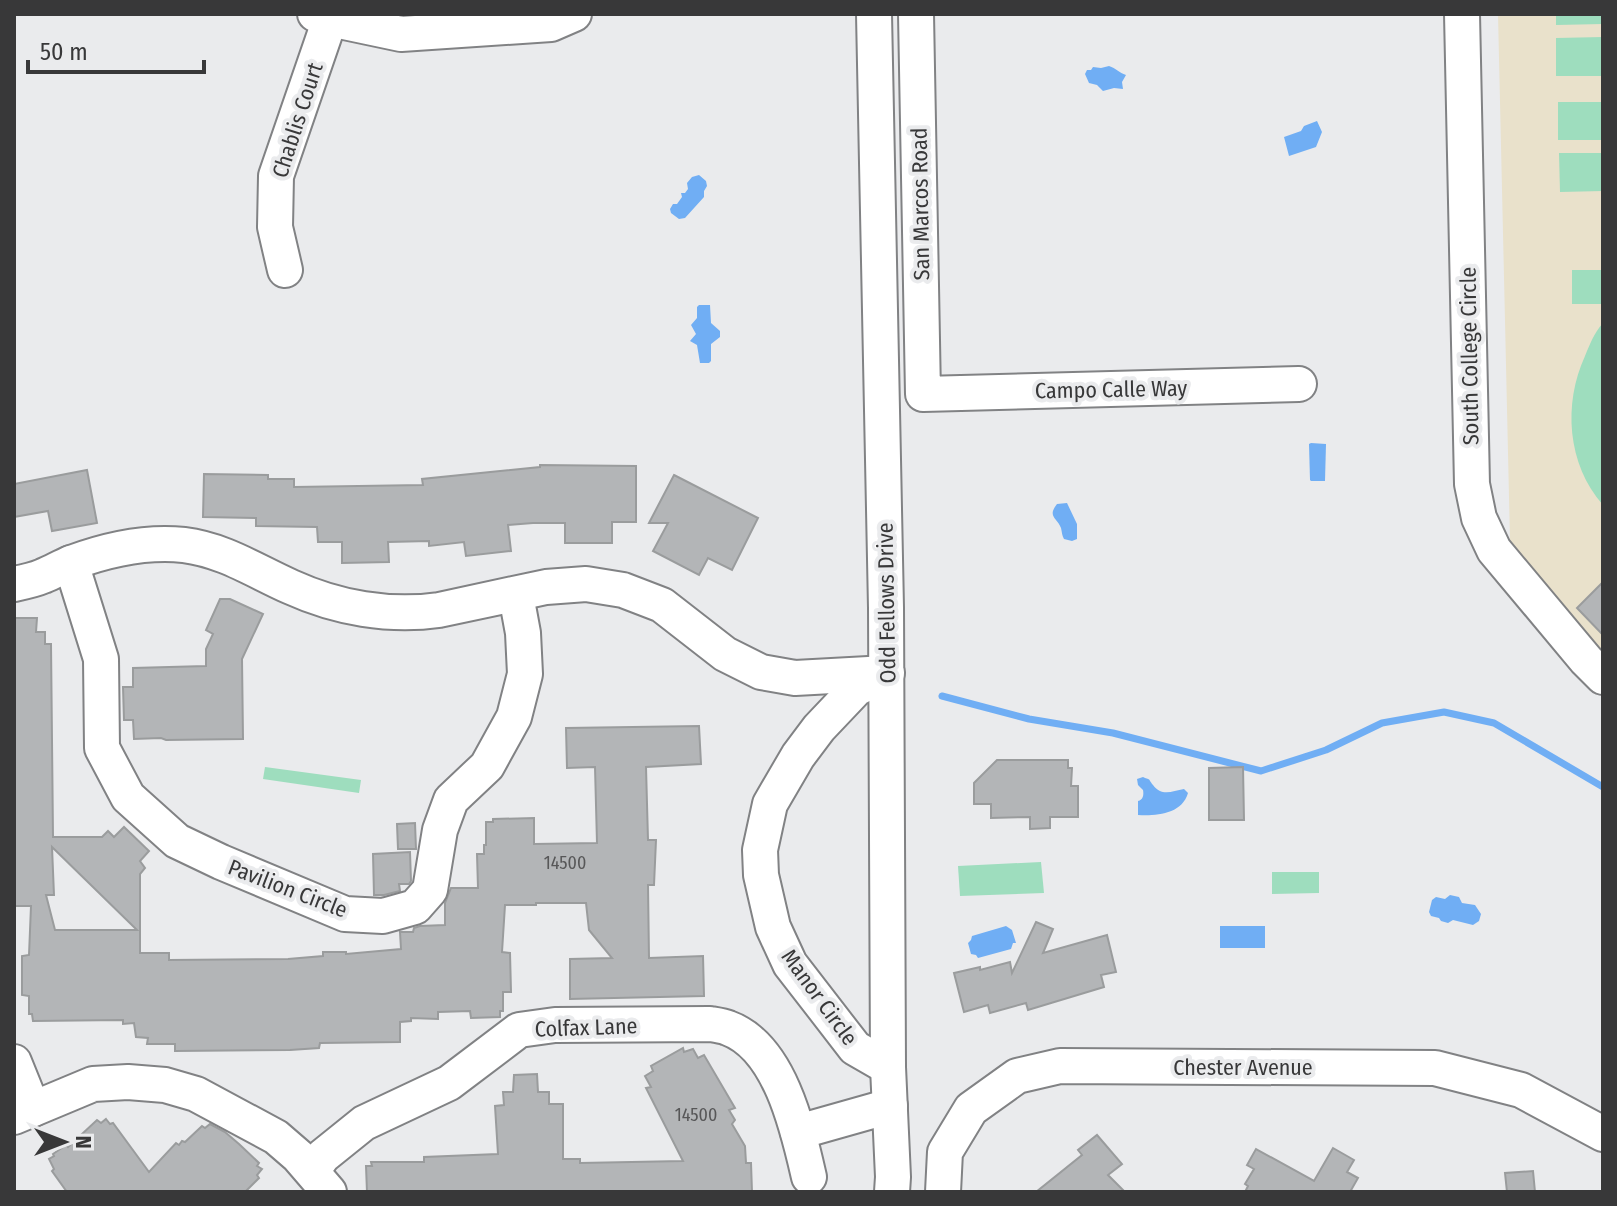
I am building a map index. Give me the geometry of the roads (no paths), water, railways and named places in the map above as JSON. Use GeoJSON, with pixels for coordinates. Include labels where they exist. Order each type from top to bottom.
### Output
{"type":"FeatureCollection","features":[{"type":"Feature","properties":{"kind":"street"},"geometry":{"type":"LineString","coordinates":[[322,16],[401,34],[551,24],[574,14]]}},
{"type":"Feature","properties":{"kind":"street","name":"Odd Fellows Drive"},"geometry":{"type":"LineString","coordinates":[[874,14],[887,673],[888,1067],[892,1192]]}},
{"type":"Feature","properties":{"kind":"street","name":"San Marcos Road"},"geometry":{"type":"LineString","coordinates":[[916,14],[923,394]]}},
{"type":"Feature","properties":{"kind":"street","name":"South College Circle"},"geometry":{"type":"LineString","coordinates":[[1462,14],[1472,484],[1479,518],[1494,550],[1594,669]]}},
{"type":"Feature","properties":{"kind":"street","name":"Chablis Court"},"geometry":{"type":"LineString","coordinates":[[285,270],[275,227],[276,176],[322,16]]}},
{"type":"Feature","properties":{"kind":"street","name":"Campo Calle Way"},"geometry":{"type":"LineString","coordinates":[[923,394],[1299,384]]}},
{"type":"Feature","properties":{"kind":"street"},"geometry":{"type":"LineString","coordinates":[[14,584],[40,578],[71,563],[104,553],[151,543],[186,545],[229,556],[291,588],[329,602],[376,611],[430,611],[546,587],[586,584],[623,590],[662,605],[725,654],[761,672],[795,678],[887,673]]}},
{"type":"Feature","properties":{"kind":"street","name":"Pavilion Circle"},"geometry":{"type":"LineString","coordinates":[[71,563],[101,659],[102,748],[128,797],[177,841],[345,914],[358,915],[383,916],[415,907],[430,890],[440,830],[451,800],[487,766],[514,717],[525,674],[523,633],[516,595]]}},
{"type":"Feature","properties":{"kind":"street","name":"Manor Circle"},"geometry":{"type":"LineString","coordinates":[[887,673],[856,689],[819,728],[798,756],[770,804],[760,850],[761,875],[773,927],[790,964],[855,1048],[888,1067]]}},
{"type":"Feature","properties":{"kind":"street","name":"Colfax Lane"},"geometry":{"type":"LineString","coordinates":[[320,1181],[323,1156],[364,1123],[449,1083],[519,1030],[555,1025],[710,1024],[729,1028],[750,1042],[768,1062],[782,1087],[809,1177]]}},
{"type":"Feature","properties":{"kind":"street"},"geometry":{"type":"LineString","coordinates":[[14,1062],[23,1113],[93,1084],[128,1082],[165,1085],[196,1094],[276,1137],[320,1181]]}},
{"type":"Feature","properties":{"kind":"street","name":"Chester Avenue"},"geometry":{"type":"LineString","coordinates":[[943,1192],[945,1152],[971,1109],[1017,1076],[1060,1066],[1435,1068],[1521,1090],[1603,1134]]}},
{"type":"Feature","properties":{"kind":"street"},"geometry":{"type":"LineString","coordinates":[[798,1132],[890,1106]]}},
{"type":"Feature","properties":{"kind":"water"},"geometry":{"type":"Polygon","coordinates":[[[1109,66],[1126,75],[1122,82],[1123,89],[1103,91],[1089,83],[1085,74],[1087,70],[1109,66]]]}},
{"type":"Feature","properties":{"kind":"water"},"geometry":{"type":"Polygon","coordinates":[[[1317,121],[1322,132],[1316,147],[1289,156],[1284,137],[1317,121]]]}},
{"type":"Feature","properties":{"kind":"water"},"geometry":{"type":"Polygon","coordinates":[[[699,175],[706,181],[704,197],[685,218],[679,219],[670,209],[682,197],[681,193],[688,189],[687,183],[692,177],[699,175]]]}},
{"type":"Feature","properties":{"kind":"water"},"geometry":{"type":"Polygon","coordinates":[[[699,305],[710,305],[711,323],[720,331],[720,337],[711,344],[709,363],[700,363],[697,345],[690,341],[696,334],[691,325],[697,318],[699,305]]]}},
{"type":"Feature","properties":{"kind":"water"},"geometry":{"type":"Polygon","coordinates":[[[1311,443],[1326,444],[1325,481],[1310,480],[1311,443]]]}},
{"type":"Feature","properties":{"kind":"water"},"geometry":{"type":"Polygon","coordinates":[[[1067,503],[1077,524],[1077,539],[1072,541],[1064,539],[1053,514],[1057,504],[1067,503]]]}},
{"type":"Feature","properties":{"kind":"water"},"geometry":{"type":"Polygon","coordinates":[[[1143,777],[1164,792],[1184,789],[1188,793],[1185,800],[1168,812],[1138,815],[1138,801],[1142,798],[1143,790],[1137,779],[1143,777]]]}},
{"type":"Feature","properties":{"kind":"water"},"geometry":{"type":"Polygon","coordinates":[[[1450,895],[1459,897],[1462,903],[1475,905],[1481,914],[1479,921],[1473,925],[1453,920],[1448,923],[1431,916],[1432,900],[1436,897],[1445,899],[1450,895]]]}},
{"type":"Feature","properties":{"kind":"water"},"geometry":{"type":"Polygon","coordinates":[[[1006,926],[1012,930],[1016,943],[1011,949],[978,958],[971,954],[968,943],[972,936],[1006,926]]]}},
{"type":"Feature","properties":{"kind":"water"},"geometry":{"type":"Polygon","coordinates":[[[1220,926],[1265,926],[1265,948],[1220,948],[1220,926]]]}},
{"type":"Feature","properties":{"kind":"waterway"},"geometry":{"type":"LineString","coordinates":[[942,696],[1029,719],[1113,733],[1261,771],[1326,750],[1382,723],[1444,712],[1494,723],[1603,787]]}}]}
